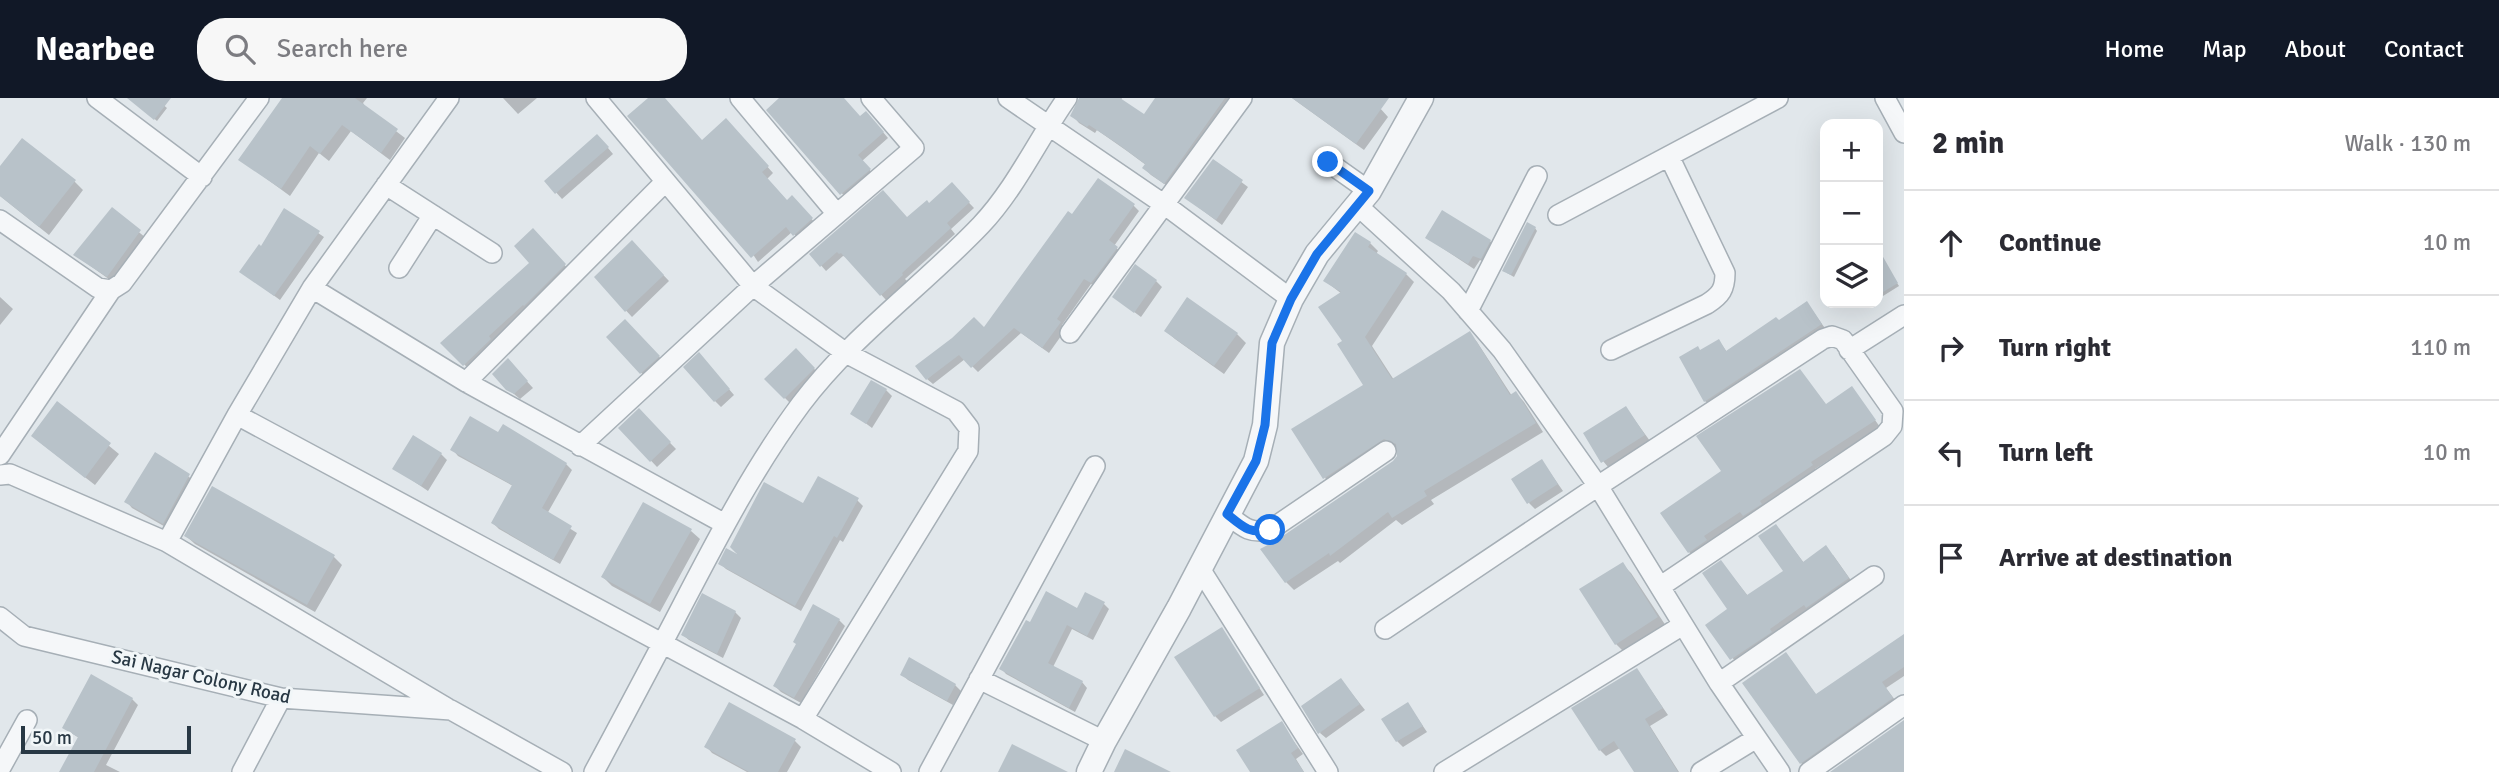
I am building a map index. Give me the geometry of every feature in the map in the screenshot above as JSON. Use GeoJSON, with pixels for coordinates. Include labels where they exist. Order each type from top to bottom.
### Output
{"type":"FeatureCollection","features":[{"type":"Feature","properties":{"kind":"street"},"geometry":{"type":"LineString","coordinates":[[0,455],[111,290],[122,283],[259,98]]}},
{"type":"Feature","properties":{"kind":"street"},"geometry":{"type":"LineString","coordinates":[[166,542],[312,288],[449,98]]}},
{"type":"Feature","properties":{"kind":"street"},"geometry":{"type":"LineString","coordinates":[[596,98],[753,286],[846,353],[956,411],[969,428],[968,451],[803,719]]}},
{"type":"Feature","properties":{"kind":"street"},"geometry":{"type":"LineString","coordinates":[[740,98],[837,214]]}},
{"type":"Feature","properties":{"kind":"street"},"geometry":{"type":"LineString","coordinates":[[580,446],[753,286],[914,148],[871,98]]}},
{"type":"Feature","properties":{"kind":"street"},"geometry":{"type":"LineString","coordinates":[[1008,98],[1165,205],[1291,299]]}},
{"type":"Feature","properties":{"kind":"street"},"geometry":{"type":"LineString","coordinates":[[594,772],[725,524],[778,436],[846,353],[982,223],[1023,168],[1067,98]]}},
{"type":"Feature","properties":{"kind":"street"},"geometry":{"type":"LineString","coordinates":[[1070,333],[1242,98]]}},
{"type":"Feature","properties":{"kind":"street"},"geometry":{"type":"LineString","coordinates":[[1089,772],[1256,461],[1265,425],[1272,343],[1291,299],[1317,254],[1364,198],[1421,98]]}},
{"type":"Feature","properties":{"kind":"street"},"geometry":{"type":"LineString","coordinates":[[1558,215],[1777,98]]}},
{"type":"Feature","properties":{"kind":"street"},"geometry":{"type":"LineString","coordinates":[[1885,98],[1904,133]]}},
{"type":"Feature","properties":{"kind":"street"},"geometry":{"type":"LineString","coordinates":[[110,102],[202,177]]}},
{"type":"Feature","properties":{"kind":"street"},"geometry":{"type":"LineString","coordinates":[[1611,350],[1707,304],[1718,297],[1725,286],[1724,273],[1669,156]]}},
{"type":"Feature","properties":{"kind":"street"},"geometry":{"type":"LineString","coordinates":[[1328,162],[1451,291],[1502,350],[1598,486],[1719,683],[1780,772]]}},
{"type":"Feature","properties":{"kind":"street"},"geometry":{"type":"LineString","coordinates":[[1468,311],[1537,176]]}},
{"type":"Feature","properties":{"kind":"street"},"geometry":{"type":"LineString","coordinates":[[466,382],[665,182]]}},
{"type":"Feature","properties":{"kind":"street"},"geometry":{"type":"LineString","coordinates":[[386,185],[492,253]]}},
{"type":"Feature","properties":{"kind":"street"},"geometry":{"type":"LineString","coordinates":[[399,268],[433,215]]}},
{"type":"Feature","properties":{"kind":"street"},"geometry":{"type":"LineString","coordinates":[[0,220],[98,288],[111,290]]}},
{"type":"Feature","properties":{"kind":"street"},"geometry":{"type":"LineString","coordinates":[[312,288],[466,382],[725,524]]}},
{"type":"Feature","properties":{"kind":"street"},"geometry":{"type":"LineString","coordinates":[[1849,350],[1904,316]]}},
{"type":"Feature","properties":{"kind":"street"},"geometry":{"type":"LineString","coordinates":[[1385,629],[1823,339],[1832,336],[1843,340],[1893,411],[1892,426],[1884,436],[1661,586]]}},
{"type":"Feature","properties":{"kind":"street"},"geometry":{"type":"LineString","coordinates":[[237,415],[803,719],[891,772]]}},
{"type":"Feature","properties":{"kind":"street"},"geometry":{"type":"LineString","coordinates":[[1227,514],[1246,529],[1258,533],[1270,530],[1386,451]]}},
{"type":"Feature","properties":{"kind":"street"},"geometry":{"type":"LineString","coordinates":[[929,772],[1095,466]]}},
{"type":"Feature","properties":{"kind":"street"},"geometry":{"type":"LineString","coordinates":[[0,475],[10,474],[166,542],[451,710]]}},
{"type":"Feature","properties":{"kind":"street"},"geometry":{"type":"LineString","coordinates":[[1199,567],[1326,771]]}},
{"type":"Feature","properties":{"kind":"street"},"geometry":{"type":"LineString","coordinates":[[1719,683],[1874,576]]}},
{"type":"Feature","properties":{"kind":"street","name":"Sai Nagar Colony Road"},"geometry":{"type":"LineString","coordinates":[[0,617],[24,636],[281,698],[451,710],[562,772]]}},
{"type":"Feature","properties":{"kind":"street"},"geometry":{"type":"LineString","coordinates":[[1444,772],[1683,625]]}},
{"type":"Feature","properties":{"kind":"street"},"geometry":{"type":"LineString","coordinates":[[978,679],[1104,741]]}},
{"type":"Feature","properties":{"kind":"street"},"geometry":{"type":"LineString","coordinates":[[242,772],[281,698]]}},
{"type":"Feature","properties":{"kind":"street"},"geometry":{"type":"LineString","coordinates":[[1809,772],[1904,705]]}},
{"type":"Feature","properties":{"kind":"street"},"geometry":{"type":"LineString","coordinates":[[0,769],[27,720]]}},
{"type":"Feature","properties":{"kind":"street"},"geometry":{"type":"LineString","coordinates":[[1701,772],[1755,739]]}},
{"type":"Feature","properties":{"kind":"building"},"geometry":{"type":"Polygon","coordinates":[[[127,98],[171,98],[154,120],[127,98]]]}},
{"type":"Feature","properties":{"kind":"building"},"geometry":{"type":"Polygon","coordinates":[[[282,98],[355,98],[398,129],[381,153],[342,125],[320,154],[310,146],[281,189],[238,160],[282,98]]]}},
{"type":"Feature","properties":{"kind":"building"},"geometry":{"type":"Polygon","coordinates":[[[648,98],[665,98],[702,140],[726,118],[769,166],[762,172],[787,200],[792,195],[813,218],[793,236],[786,227],[751,258],[627,116],[648,98]]]}},
{"type":"Feature","properties":{"kind":"building"},"geometry":{"type":"Polygon","coordinates":[[[779,98],[844,98],[860,116],[866,111],[884,132],[858,155],[871,169],[840,195],[766,110],[779,98]]]}},
{"type":"Feature","properties":{"kind":"building"},"geometry":{"type":"Polygon","coordinates":[[[1079,98],[1120,98],[1144,114],[1155,98],[1225,98],[1164,184],[1142,168],[1145,164],[1118,144],[1070,116],[1079,98]]]}},
{"type":"Feature","properties":{"kind":"building"},"geometry":{"type":"Polygon","coordinates":[[[1292,98],[1389,98],[1356,144],[1292,98]]]}},
{"type":"Feature","properties":{"kind":"building"},"geometry":{"type":"Polygon","coordinates":[[[597,134],[609,147],[555,194],[544,181],[597,134]]]}},
{"type":"Feature","properties":{"kind":"building"},"geometry":{"type":"Polygon","coordinates":[[[22,138],[76,180],[39,227],[0,196],[0,166],[22,138]]]}},
{"type":"Feature","properties":{"kind":"building"},"geometry":{"type":"Polygon","coordinates":[[[1213,159],[1243,180],[1216,220],[1184,198],[1213,159]]]}},
{"type":"Feature","properties":{"kind":"building"},"geometry":{"type":"Polygon","coordinates":[[[1098,178],[1135,204],[1109,240],[1118,247],[1091,283],[1084,279],[1057,319],[1061,322],[1042,348],[1014,328],[971,368],[959,355],[926,380],[915,366],[974,317],[984,327],[1068,211],[1072,214],[1098,178]]]}},
{"type":"Feature","properties":{"kind":"building"},"geometry":{"type":"Polygon","coordinates":[[[952,182],[970,202],[947,223],[951,228],[880,296],[841,253],[837,252],[820,267],[809,254],[883,190],[907,217],[927,200],[929,203],[952,182]]]}},
{"type":"Feature","properties":{"kind":"building"},"geometry":{"type":"Polygon","coordinates":[[[112,207],[141,230],[107,277],[73,255],[112,207]]]}},
{"type":"Feature","properties":{"kind":"building"},"geometry":{"type":"Polygon","coordinates":[[[284,208],[320,231],[274,296],[239,272],[259,244],[261,246],[284,208]]]}},
{"type":"Feature","properties":{"kind":"building"},"geometry":{"type":"Polygon","coordinates":[[[1442,210],[1491,240],[1481,259],[1473,256],[1468,264],[1425,238],[1442,210]]]}},
{"type":"Feature","properties":{"kind":"building"},"geometry":{"type":"Polygon","coordinates":[[[1527,222],[1536,227],[1511,275],[1502,271],[1527,222]]]}},
{"type":"Feature","properties":{"kind":"building"},"geometry":{"type":"Polygon","coordinates":[[[533,228],[566,264],[489,336],[491,339],[463,366],[440,343],[529,263],[514,246],[533,228]]]}},
{"type":"Feature","properties":{"kind":"building"},"geometry":{"type":"Polygon","coordinates":[[[1355,232],[1371,242],[1368,247],[1407,273],[1365,337],[1392,379],[1470,331],[1510,395],[1516,391],[1536,423],[1424,491],[1427,496],[1392,518],[1388,512],[1330,556],[1329,553],[1285,583],[1260,549],[1277,540],[1397,456],[1396,444],[1384,439],[1323,479],[1291,429],[1363,385],[1337,344],[1342,341],[1318,307],[1341,292],[1323,281],[1355,232]]]}},
{"type":"Feature","properties":{"kind":"building"},"geometry":{"type":"Polygon","coordinates":[[[632,240],[664,275],[625,312],[594,277],[632,240]]]}},
{"type":"Feature","properties":{"kind":"building"},"geometry":{"type":"Polygon","coordinates":[[[1883,257],[1898,283],[1883,292],[1883,257]]]}},
{"type":"Feature","properties":{"kind":"building"},"geometry":{"type":"Polygon","coordinates":[[[1135,264],[1157,280],[1134,313],[1112,297],[1135,264]]]}},
{"type":"Feature","properties":{"kind":"building"},"geometry":{"type":"Polygon","coordinates":[[[1187,297],[1238,333],[1214,366],[1164,331],[1187,297]]]}},
{"type":"Feature","properties":{"kind":"building"},"geometry":{"type":"Polygon","coordinates":[[[1807,301],[1822,324],[1704,402],[1679,357],[1698,346],[1700,350],[1719,339],[1726,351],[1776,317],[1779,320],[1807,301]]]}},
{"type":"Feature","properties":{"kind":"building"},"geometry":{"type":"Polygon","coordinates":[[[625,319],[660,356],[640,374],[606,337],[625,319]]]}},
{"type":"Feature","properties":{"kind":"building"},"geometry":{"type":"Polygon","coordinates":[[[796,348],[815,368],[784,399],[764,379],[796,348]]]}},
{"type":"Feature","properties":{"kind":"building"},"geometry":{"type":"Polygon","coordinates":[[[699,352],[730,389],[714,402],[683,367],[699,352]]]}},
{"type":"Feature","properties":{"kind":"building"},"geometry":{"type":"Polygon","coordinates":[[[508,358],[528,381],[514,394],[506,390],[492,374],[508,358]]]}},
{"type":"Feature","properties":{"kind":"building"},"geometry":{"type":"Polygon","coordinates":[[[1800,369],[1826,404],[1852,386],[1876,420],[1811,462],[1813,465],[1760,501],[1762,504],[1743,516],[1740,512],[1704,536],[1707,540],[1688,553],[1660,513],[1721,471],[1696,436],[1800,369]]]}},
{"type":"Feature","properties":{"kind":"building"},"geometry":{"type":"Polygon","coordinates":[[[871,380],[887,389],[866,424],[850,414],[871,380]]]}},
{"type":"Feature","properties":{"kind":"building"},"geometry":{"type":"Polygon","coordinates":[[[57,401],[111,443],[85,478],[31,436],[57,401]]]}},
{"type":"Feature","properties":{"kind":"building"},"geometry":{"type":"Polygon","coordinates":[[[1626,406],[1645,435],[1601,463],[1583,433],[1626,406]]]}},
{"type":"Feature","properties":{"kind":"building"},"geometry":{"type":"Polygon","coordinates":[[[639,408],[671,442],[650,462],[618,428],[639,408]]]}},
{"type":"Feature","properties":{"kind":"building"},"geometry":{"type":"Polygon","coordinates":[[[470,416],[498,432],[503,424],[567,463],[542,508],[572,526],[553,560],[491,523],[512,485],[450,450],[470,416]]]}},
{"type":"Feature","properties":{"kind":"building"},"geometry":{"type":"Polygon","coordinates":[[[413,435],[442,453],[421,486],[392,469],[413,435]]]}},
{"type":"Feature","properties":{"kind":"building"},"geometry":{"type":"Polygon","coordinates":[[[155,452],[190,474],[163,524],[124,502],[155,452]]]}},
{"type":"Feature","properties":{"kind":"building"},"geometry":{"type":"Polygon","coordinates":[[[1542,459],[1558,484],[1527,504],[1511,479],[1542,459]]]}},
{"type":"Feature","properties":{"kind":"building"},"geometry":{"type":"Polygon","coordinates":[[[818,476],[859,498],[837,538],[834,536],[795,606],[718,564],[726,548],[737,554],[730,547],[764,482],[803,503],[818,476]]]}},
{"type":"Feature","properties":{"kind":"building"},"geometry":{"type":"Polygon","coordinates":[[[212,486],[335,555],[307,605],[184,536],[212,486]]]}},
{"type":"Feature","properties":{"kind":"building"},"geometry":{"type":"Polygon","coordinates":[[[643,502],[692,529],[650,604],[601,577],[643,502]]]}},
{"type":"Feature","properties":{"kind":"building"},"geometry":{"type":"Polygon","coordinates":[[[1776,524],[1803,562],[1826,545],[1849,578],[1806,608],[1804,605],[1770,629],[1772,632],[1730,660],[1705,625],[1727,609],[1702,573],[1721,560],[1747,595],[1783,571],[1758,536],[1776,524]]]}},
{"type":"Feature","properties":{"kind":"building"},"geometry":{"type":"Polygon","coordinates":[[[1623,562],[1658,617],[1615,645],[1579,589],[1623,562]]]}},
{"type":"Feature","properties":{"kind":"building"},"geometry":{"type":"Polygon","coordinates":[[[1046,591],[1077,608],[1085,592],[1105,602],[1087,636],[1067,625],[1048,663],[1083,681],[1069,708],[999,669],[1026,620],[1030,622],[1046,591]]]}},
{"type":"Feature","properties":{"kind":"building"},"geometry":{"type":"Polygon","coordinates":[[[702,593],[736,611],[717,654],[681,635],[702,593]]]}},
{"type":"Feature","properties":{"kind":"building"},"geometry":{"type":"Polygon","coordinates":[[[813,604],[840,619],[794,698],[773,686],[796,644],[793,642],[813,604]]]}},
{"type":"Feature","properties":{"kind":"building"},"geometry":{"type":"Polygon","coordinates":[[[1222,627],[1260,688],[1214,717],[1174,657],[1222,627]]]}},
{"type":"Feature","properties":{"kind":"building"},"geometry":{"type":"Polygon","coordinates":[[[1904,634],[1904,667],[1882,682],[1893,698],[1800,764],[1742,683],[1786,652],[1816,694],[1904,634]]]}},
{"type":"Feature","properties":{"kind":"building"},"geometry":{"type":"Polygon","coordinates":[[[909,657],[956,684],[947,701],[900,675],[909,657]]]}},
{"type":"Feature","properties":{"kind":"building"},"geometry":{"type":"Polygon","coordinates":[[[1637,668],[1663,708],[1645,719],[1678,772],[1634,772],[1614,741],[1599,751],[1571,708],[1637,668]]]}},
{"type":"Feature","properties":{"kind":"building"},"geometry":{"type":"Polygon","coordinates":[[[91,674],[133,698],[94,772],[59,772],[78,737],[62,728],[91,674]]]}},
{"type":"Feature","properties":{"kind":"building"},"geometry":{"type":"Polygon","coordinates":[[[1341,678],[1360,704],[1318,734],[1301,706],[1341,678]]]}},
{"type":"Feature","properties":{"kind":"building"},"geometry":{"type":"Polygon","coordinates":[[[729,702],[796,739],[778,772],[749,772],[704,747],[729,702]]]}},
{"type":"Feature","properties":{"kind":"building"},"geometry":{"type":"Polygon","coordinates":[[[1408,702],[1423,726],[1396,742],[1381,719],[1408,702]]]}},
{"type":"Feature","properties":{"kind":"building"},"geometry":{"type":"Polygon","coordinates":[[[1904,720],[1904,772],[1830,772],[1904,720]]]}},
{"type":"Feature","properties":{"kind":"building"},"geometry":{"type":"Polygon","coordinates":[[[1282,721],[1298,748],[1291,753],[1304,772],[1250,772],[1236,750],[1282,721]]]}},
{"type":"Feature","properties":{"kind":"building"},"geometry":{"type":"Polygon","coordinates":[[[1012,744],[1068,772],[998,772],[1012,744]]]}},
{"type":"Feature","properties":{"kind":"building"},"geometry":{"type":"Polygon","coordinates":[[[1125,749],[1171,772],[1114,772],[1125,749]]]}},
{"type":"Feature","properties":{"kind":"route"},"geometry":{"type":"LineString","coordinates":[[1270,530],[1258,533],[1246,529],[1227,514],[1256,461],[1265,425],[1272,343],[1291,299],[1317,254],[1369,191],[1328,162]]}}]}
